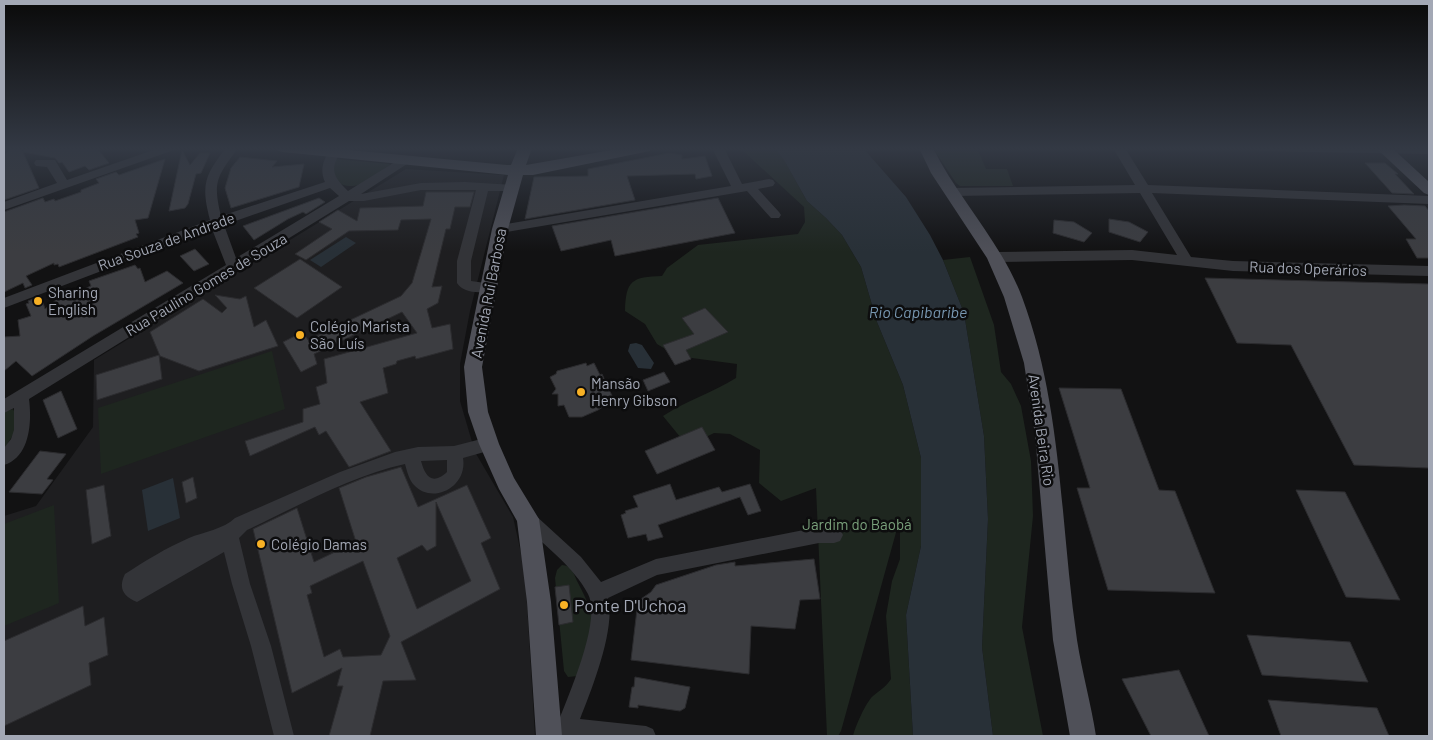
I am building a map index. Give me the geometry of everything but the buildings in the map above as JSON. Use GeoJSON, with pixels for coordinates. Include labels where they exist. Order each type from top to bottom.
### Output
{"type":"FeatureCollection","features":[{"type":"Feature","properties":{"kind":"main road","name":"Avenida Rui Barbosa"},"geometry":{"type":"LineString","coordinates":[[512,183],[487,287],[473,367],[478,412],[489,444],[506,483],[528,519],[560,734]]}},
{"type":"Feature","properties":{"kind":"main road","name":"Avenida Beira Rio"},"geometry":{"type":"LineString","coordinates":[[945,183],[995,257],[1013,297],[1033,363],[1046,445],[1065,640],[1082,736]]}},
{"type":"Feature","properties":{"kind":"street"},"geometry":{"type":"LineString","coordinates":[[4,206],[71,183]]}},
{"type":"Feature","properties":{"kind":"street"},"geometry":{"type":"LineString","coordinates":[[211,183],[209,188],[217,222],[233,268]]}},
{"type":"Feature","properties":{"kind":"street","name":"Rua Paulino Gomes de Souza"},"geometry":{"type":"LineString","coordinates":[[4,407],[372,183]]}},
{"type":"Feature","properties":{"kind":"street"},"geometry":{"type":"LineString","coordinates":[[740,183],[744,188],[775,215]]}},
{"type":"Feature","properties":{"kind":"street"},"geometry":{"type":"LineString","coordinates":[[500,229],[683,200],[769,183]]}},
{"type":"Feature","properties":{"kind":"street"},"geometry":{"type":"LineString","coordinates":[[1140,183],[1187,261]]}},
{"type":"Feature","properties":{"kind":"street"},"geometry":{"type":"LineString","coordinates":[[330,184],[349,197],[368,196],[419,187],[510,188]]}},
{"type":"Feature","properties":{"kind":"street","name":"Rua Souza de Andrade"},"geometry":{"type":"LineString","coordinates":[[4,303],[217,222],[330,184]]}},
{"type":"Feature","properties":{"kind":"street"},"geometry":{"type":"LineString","coordinates":[[484,187],[464,260],[464,284],[487,287]]}},
{"type":"Feature","properties":{"kind":"street"},"geometry":{"type":"LineString","coordinates":[[952,192],[1144,189],[1429,200]]}},
{"type":"Feature","properties":{"kind":"street","name":"Rua dos Operários"},"geometry":{"type":"LineString","coordinates":[[995,257],[1132,255],[1233,266],[1429,271]]}},
{"type":"Feature","properties":{"kind":"street"},"geometry":{"type":"LineString","coordinates":[[4,458],[18,443],[22,434],[24,426],[21,397]]}},
{"type":"Feature","properties":{"kind":"street"},"geometry":{"type":"LineString","coordinates":[[233,534],[215,534],[152,567],[130,580],[131,589],[137,593],[233,534],[241,524],[383,463],[411,455],[454,453],[489,444]]}},
{"type":"Feature","properties":{"kind":"street"},"geometry":{"type":"LineString","coordinates":[[411,455],[419,480],[424,484],[435,486],[445,484],[451,479],[455,472],[454,453]]}},
{"type":"Feature","properties":{"kind":"street","name":"Avenida Rui Barbosa"},"geometry":{"type":"LineString","coordinates":[[528,519],[567,555],[598,593]]}},
{"type":"Feature","properties":{"kind":"street"},"geometry":{"type":"LineString","coordinates":[[233,534],[241,584],[261,646],[284,736]]}},
{"type":"Feature","properties":{"kind":"street"},"geometry":{"type":"LineString","coordinates":[[646,736],[560,734],[598,632],[600,613],[598,593],[656,567],[810,536],[834,535]]}},
{"type":"Feature","properties":{"kind":"shaded area","name":"Colégio Damas"},"geometry":{"type":"Polygon","coordinates":[[[384,183],[502,183],[470,311],[460,364],[460,401],[475,452],[513,517],[525,571],[535,736],[4,736],[4,516],[36,506],[93,427],[94,360],[384,183]]]}},
{"type":"Feature","properties":{"kind":"green space"},"geometry":{"type":"Polygon","coordinates":[[[338,183],[363,183],[356,186],[338,183]]]}},
{"type":"Feature","properties":{"kind":"green space","name":"Jardim do Baobá"},"geometry":{"type":"Polygon","coordinates":[[[777,183],[797,183],[807,201],[842,235],[861,267],[877,322],[903,385],[921,458],[921,546],[906,615],[913,736],[853,736],[867,704],[891,679],[886,616],[892,581],[900,559],[900,518],[841,731],[838,736],[827,736],[816,488],[781,501],[759,483],[760,450],[730,434],[714,433],[696,442],[681,438],[663,416],[736,378],[737,364],[677,356],[657,344],[645,324],[625,311],[629,287],[637,279],[662,276],[667,268],[698,245],[798,234],[805,222],[804,207],[777,183]]]}},
{"type":"Feature","properties":{"kind":"green space"},"geometry":{"type":"Polygon","coordinates":[[[956,183],[1012,183],[1013,186],[960,186],[956,183]]]}},
{"type":"Feature","properties":{"kind":"green space"},"geometry":{"type":"Polygon","coordinates":[[[970,257],[994,325],[1001,372],[1011,384],[1021,406],[1031,461],[1033,516],[1022,627],[1043,736],[993,736],[982,647],[988,519],[984,436],[964,313],[943,260],[970,257]]]}},
{"type":"Feature","properties":{"kind":"green space"},"geometry":{"type":"Polygon","coordinates":[[[272,351],[285,409],[101,474],[98,408],[272,351]]]}},
{"type":"Feature","properties":{"kind":"green space"},"geometry":{"type":"Polygon","coordinates":[[[13,409],[14,433],[4,450],[4,412],[13,409]]]}},
{"type":"Feature","properties":{"kind":"green space"},"geometry":{"type":"Polygon","coordinates":[[[54,505],[59,603],[4,626],[4,524],[54,505]]]}},
{"type":"Feature","properties":{"kind":"green space"},"geometry":{"type":"Polygon","coordinates":[[[562,565],[570,568],[573,573],[589,606],[592,622],[577,676],[568,677],[564,671],[555,578],[557,570],[562,565]]]}},
{"type":"Feature","properties":{"kind":"water","name":"Rio Capibaribe"},"geometry":{"type":"Polygon","coordinates":[[[797,183],[893,183],[906,197],[930,235],[943,260],[964,313],[984,436],[988,519],[982,647],[993,736],[913,736],[906,615],[921,546],[921,458],[903,385],[877,322],[861,267],[842,235],[807,201],[797,183]]]}},
{"type":"Feature","properties":{"kind":"water"},"geometry":{"type":"Polygon","coordinates":[[[346,237],[356,243],[321,267],[310,260],[346,237]]]}},
{"type":"Feature","properties":{"kind":"water"},"geometry":{"type":"Polygon","coordinates":[[[630,344],[642,345],[654,363],[651,369],[638,368],[628,351],[630,344]]]}},
{"type":"Feature","properties":{"kind":"water"},"geometry":{"type":"Polygon","coordinates":[[[173,478],[180,518],[148,531],[142,490],[173,478]]]}},
{"type":"Feature","properties":{"kind":"place","name":"Sharing English"},"geometry":{"type":"Point","coordinates":[38,301]}},
{"type":"Feature","properties":{"kind":"place","name":"Colégio Marista São Luís"},"geometry":{"type":"Point","coordinates":[300,335]}},
{"type":"Feature","properties":{"kind":"place","name":"Mansão Henry Gibson"},"geometry":{"type":"Point","coordinates":[581,392]}},
{"type":"Feature","properties":{"kind":"place","name":"Colégio Damas"},"geometry":{"type":"Point","coordinates":[261,544]}},
{"type":"Feature","properties":{"kind":"place","name":"Ponte D'Uchoa"},"geometry":{"type":"Point","coordinates":[564,605]}}]}
